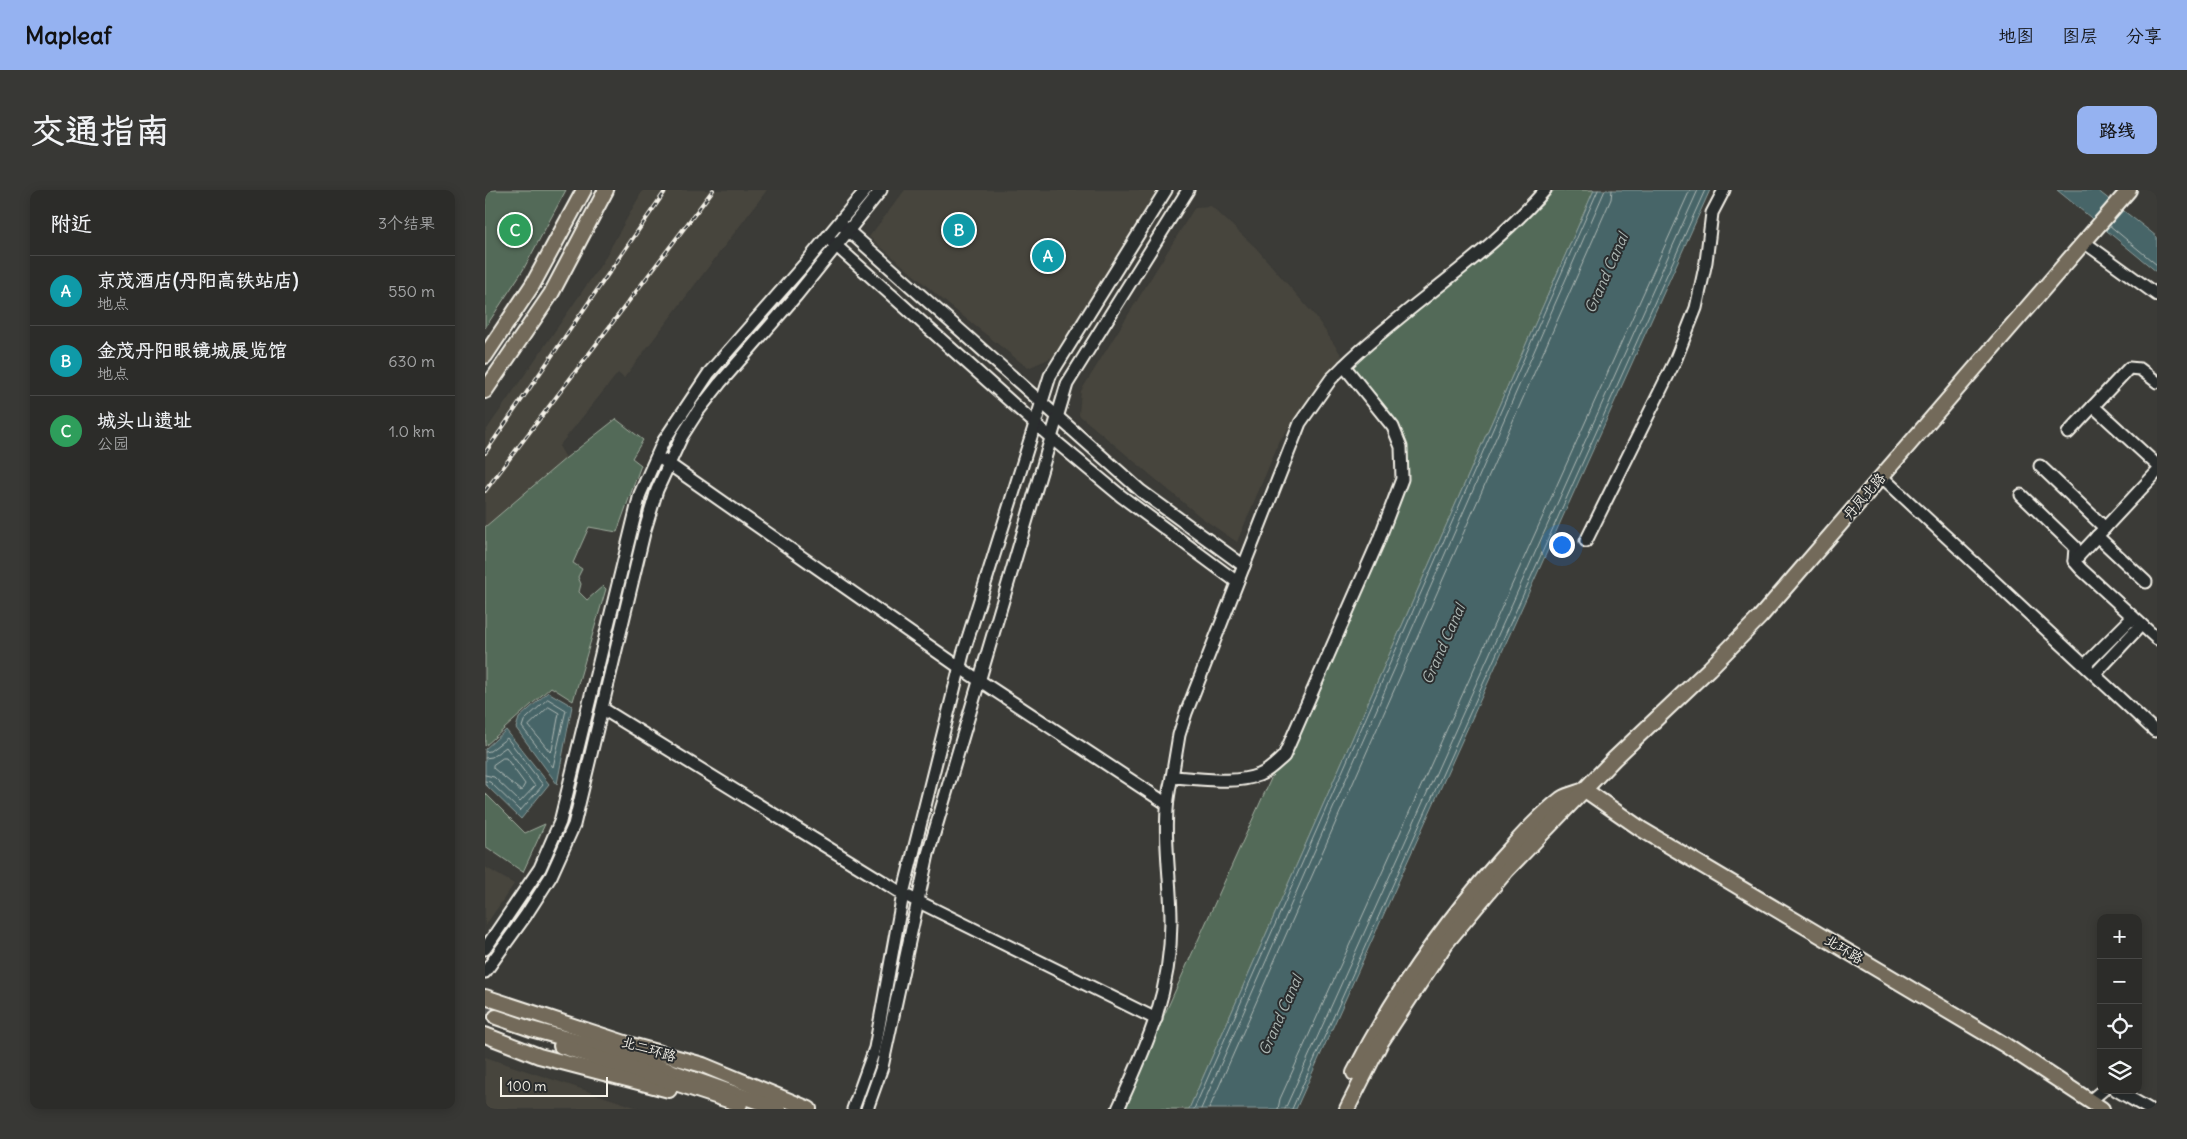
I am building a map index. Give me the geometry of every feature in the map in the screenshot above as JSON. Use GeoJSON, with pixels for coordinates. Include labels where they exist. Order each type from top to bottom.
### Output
{"type":"FeatureCollection","features":[{"type":"Feature","properties":{"kind":"main road"},"geometry":{"type":"LineString","coordinates":[[485,356],[533,284],[584,190]]}},
{"type":"Feature","properties":{"kind":"main road"},"geometry":{"type":"LineString","coordinates":[[485,391],[551,294],[606,190]]}},
{"type":"Feature","properties":{"kind":"main road","name":"丹凤北路"},"geometry":{"type":"LineString","coordinates":[[1347,1109],[1381,1042],[1445,943],[1506,871],[1760,617],[2125,195]]}},
{"type":"Feature","properties":{"kind":"main road"},"geometry":{"type":"LineString","coordinates":[[1337,1109],[1362,1057],[1391,1008],[1430,948],[1473,891],[1516,842],[1562,798],[1585,790]]}},
{"type":"Feature","properties":{"kind":"main road","name":"北环路"},"geometry":{"type":"LineString","coordinates":[[1585,790],[1641,829],[2005,1045],[2097,1105]]}},
{"type":"Feature","properties":{"kind":"main road","name":"北二环路"},"geometry":{"type":"LineString","coordinates":[[485,997],[631,1045],[703,1065],[809,1109]]}},
{"type":"Feature","properties":{"kind":"main road"},"geometry":{"type":"LineString","coordinates":[[492,1025],[539,1056],[694,1096],[728,1109]]}},
{"type":"Feature","properties":{"kind":"main road"},"geometry":{"type":"LineString","coordinates":[[492,1025],[757,1109]]}},
{"type":"Feature","properties":{"kind":"main road"},"geometry":{"type":"LineString","coordinates":[[492,1025],[531,1029],[619,1053],[779,1109]]}},
{"type":"Feature","properties":{"kind":"street"},"geometry":{"type":"LineString","coordinates":[[485,949],[541,868],[560,822],[640,494],[657,457],[690,398],[709,373],[866,190]]}},
{"type":"Feature","properties":{"kind":"street"},"geometry":{"type":"LineString","coordinates":[[485,972],[527,915],[551,876],[574,825],[644,533],[657,490],[682,436],[709,397],[837,246],[881,190]]}},
{"type":"Feature","properties":{"kind":"street"},"geometry":{"type":"LineString","coordinates":[[853,1109],[875,1048],[903,894],[959,667],[1051,376],[1166,190]]}},
{"type":"Feature","properties":{"kind":"street"},"geometry":{"type":"LineString","coordinates":[[867,1109],[882,1067],[928,854],[1049,436],[1067,384],[1188,190]]}},
{"type":"Feature","properties":{"kind":"street"},"geometry":{"type":"LineString","coordinates":[[1117,1109],[1148,1044],[1163,999],[1170,944],[1167,804],[1179,735],[1300,423],[1331,379],[1374,337],[1478,255],[1545,190]]}},
{"type":"Feature","properties":{"kind":"street"},"geometry":{"type":"LineString","coordinates":[[1586,541],[1675,361],[1696,308],[1706,262],[1712,213],[1724,190]]}},
{"type":"Feature","properties":{"kind":"street"},"geometry":{"type":"LineString","coordinates":[[839,222],[1141,491],[1244,566]]}},
{"type":"Feature","properties":{"kind":"street"},"geometry":{"type":"LineString","coordinates":[[827,237],[1049,436],[1121,496],[1237,582]]}},
{"type":"Feature","properties":{"kind":"street"},"geometry":{"type":"LineString","coordinates":[[2084,242],[2157,295]]}},
{"type":"Feature","properties":{"kind":"street"},"geometry":{"type":"LineString","coordinates":[[1172,777],[1245,779],[1260,775],[1272,768],[1284,756],[1384,528],[1402,479],[1401,447],[1393,427],[1344,366]]}},
{"type":"Feature","properties":{"kind":"street"},"geometry":{"type":"LineString","coordinates":[[2068,434],[2129,368],[2141,368],[2157,382]]}},
{"type":"Feature","properties":{"kind":"street"},"geometry":{"type":"LineString","coordinates":[[2093,406],[2157,465]]}},
{"type":"Feature","properties":{"kind":"street"},"geometry":{"type":"LineString","coordinates":[[657,457],[669,463],[959,667],[1167,804]]}},
{"type":"Feature","properties":{"kind":"street"},"geometry":{"type":"LineString","coordinates":[[2040,466],[2145,582]]}},
{"type":"Feature","properties":{"kind":"street"},"geometry":{"type":"LineString","coordinates":[[2074,561],[2157,473]]}},
{"type":"Feature","properties":{"kind":"street"},"geometry":{"type":"LineString","coordinates":[[1881,476],[2155,731]]}},
{"type":"Feature","properties":{"kind":"street"},"geometry":{"type":"LineString","coordinates":[[2021,495],[2075,547],[2074,561]]}},
{"type":"Feature","properties":{"kind":"street"},"geometry":{"type":"LineString","coordinates":[[2074,561],[2157,639]]}},
{"type":"Feature","properties":{"kind":"street"},"geometry":{"type":"LineString","coordinates":[[2085,665],[2137,621]]}},
{"type":"Feature","properties":{"kind":"street"},"geometry":{"type":"LineString","coordinates":[[2095,674],[2137,621]]}},
{"type":"Feature","properties":{"kind":"street"},"geometry":{"type":"LineString","coordinates":[[603,709],[903,894],[1156,1019]]}},
{"type":"Feature","properties":{"kind":"street"},"geometry":{"type":"LineString","coordinates":[[2123,1094],[2149,1109]]}},
{"type":"Feature","properties":{"kind":"shaded area"},"geometry":{"type":"Polygon","coordinates":[[[643,190],[767,190],[624,378],[618,373],[559,446],[566,458],[485,527],[485,432],[602,263],[643,190]]]}},
{"type":"Feature","properties":{"kind":"shaded area"},"geometry":{"type":"Polygon","coordinates":[[[905,190],[1159,190],[1055,356],[1028,368],[949,305],[869,237],[905,190]]]}},
{"type":"Feature","properties":{"kind":"shaded area"},"geometry":{"type":"Polygon","coordinates":[[[1211,206],[1256,248],[1315,316],[1342,356],[1280,440],[1237,542],[1202,518],[1079,415],[1081,391],[1195,207],[1211,206]]]}},
{"type":"Feature","properties":{"kind":"shaded area"},"geometry":{"type":"Polygon","coordinates":[[[485,867],[514,884],[485,926],[485,867]]]}},
{"type":"Feature","properties":{"kind":"shaded area"},"geometry":{"type":"Polygon","coordinates":[[[485,1057],[641,1109],[485,1109],[485,1057]]]}},
{"type":"Feature","properties":{"kind":"green space"},"geometry":{"type":"Polygon","coordinates":[[[485,190],[566,190],[523,270],[485,328],[485,190]]]}},
{"type":"Feature","properties":{"kind":"green space"},"geometry":{"type":"Polygon","coordinates":[[[1554,190],[1594,190],[1189,1109],[1109,1109],[1125,1102],[1403,486],[1406,450],[1350,366],[1490,246],[1542,205],[1554,190]]]}},
{"type":"Feature","properties":{"kind":"green space"},"geometry":{"type":"Polygon","coordinates":[[[616,419],[643,440],[632,458],[641,465],[617,532],[589,527],[573,563],[582,569],[578,577],[581,584],[579,592],[587,600],[603,586],[606,589],[573,701],[551,687],[485,746],[485,527],[566,458],[616,419]]]}},
{"type":"Feature","properties":{"kind":"green space"},"geometry":{"type":"Polygon","coordinates":[[[485,793],[525,833],[545,824],[523,872],[485,846],[485,793]]]}},
{"type":"Feature","properties":{"kind":"water","name":"Grand Canal"},"geometry":{"type":"Polygon","coordinates":[[[1594,190],[1710,190],[1296,1109],[1189,1109],[1594,190]]]}},
{"type":"Feature","properties":{"kind":"water"},"geometry":{"type":"Polygon","coordinates":[[[2057,190],[2097,190],[2151,232],[2157,237],[2157,272],[2057,190]]]}},
{"type":"Feature","properties":{"kind":"water"},"geometry":{"type":"Polygon","coordinates":[[[548,692],[572,706],[557,784],[516,728],[519,718],[548,692]]]}},
{"type":"Feature","properties":{"kind":"water"},"geometry":{"type":"Polygon","coordinates":[[[506,730],[549,784],[521,819],[485,784],[485,749],[506,730]]]}},
{"type":"Feature","properties":{"kind":"tunnel"},"geometry":{"type":"LineString","coordinates":[[485,1012],[496,1017]]}},
{"type":"Feature","properties":{"kind":"railway"},"geometry":{"type":"LineString","coordinates":[[485,453],[666,190]]}},
{"type":"Feature","properties":{"kind":"railway"},"geometry":{"type":"LineString","coordinates":[[485,491],[713,190]]}},
{"type":"Feature","properties":{"kind":"place","name":"城头山遗址"},"geometry":{"type":"Point","coordinates":[515,230]}},
{"type":"Feature","properties":{"kind":"place","name":"金茂丹阳眼镜城展览馆"},"geometry":{"type":"Point","coordinates":[959,230]}},
{"type":"Feature","properties":{"kind":"place","name":"京茂酒店(丹阳高铁站店)"},"geometry":{"type":"Point","coordinates":[1048,256]}}]}
